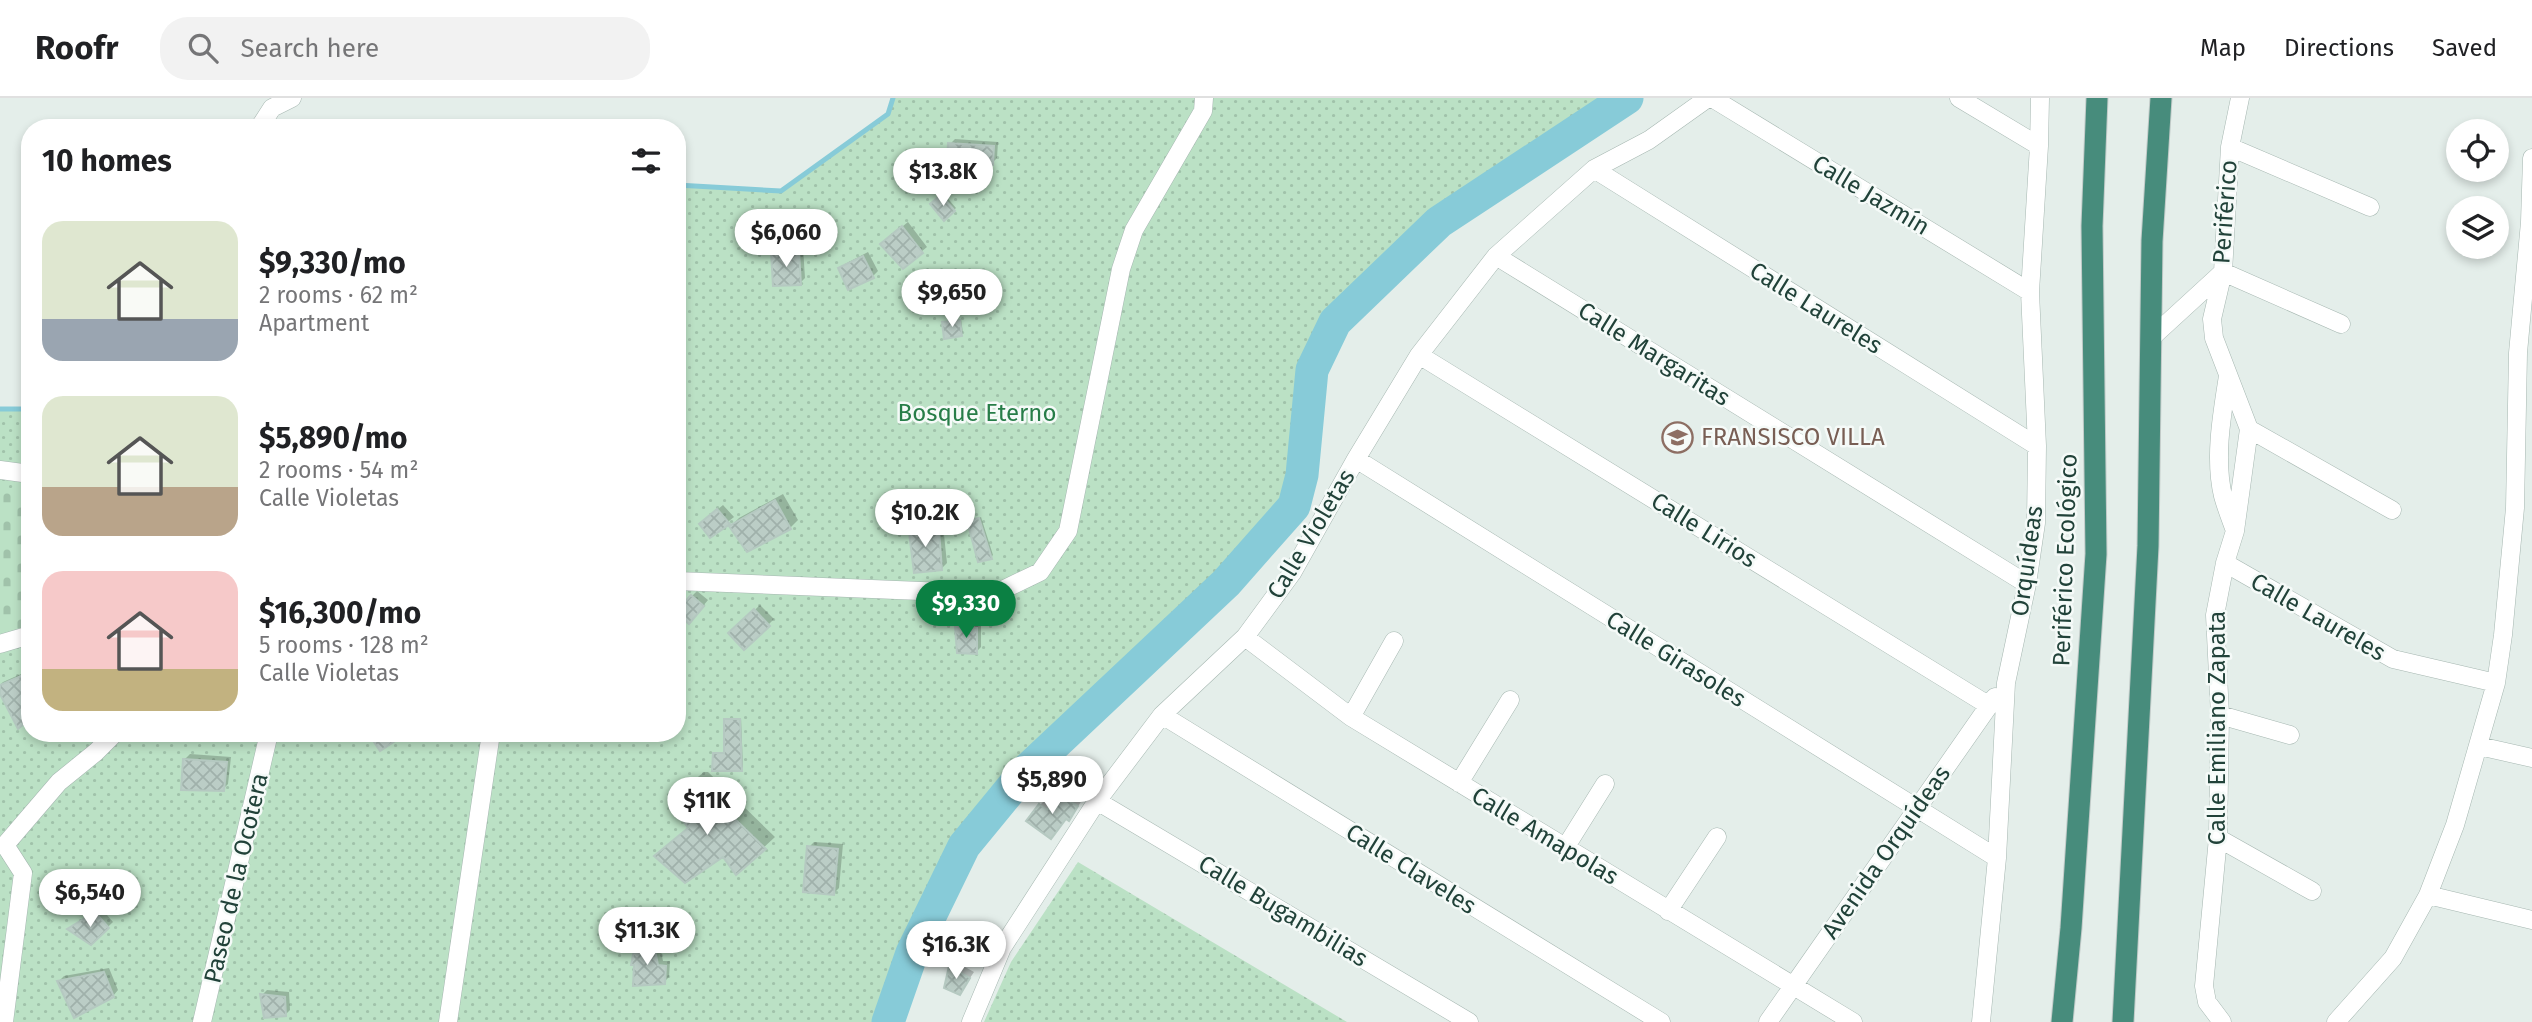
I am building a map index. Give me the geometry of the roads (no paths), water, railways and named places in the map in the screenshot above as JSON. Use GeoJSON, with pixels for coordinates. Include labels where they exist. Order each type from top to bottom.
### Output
{"type":"FeatureCollection","features":[{"type":"Feature","properties":{"kind":"highway","name":"Periférico Ecológico"},"geometry":{"type":"LineString","coordinates":[[2062,1022],[2072,915],[2096,554],[2092,226],[2097,98]]}},
{"type":"Feature","properties":{"kind":"highway"},"geometry":{"type":"LineString","coordinates":[[2123,1022],[2148,546],[2152,241],[2161,98]]}},
{"type":"Feature","properties":{"kind":"street"},"geometry":{"type":"LineString","coordinates":[[265,119],[272,108],[292,98]]}},
{"type":"Feature","properties":{"kind":"street"},"geometry":{"type":"LineString","coordinates":[[686,581],[994,594],[1040,572],[1068,531],[1121,270],[1134,230],[1203,111],[1204,98]]}},
{"type":"Feature","properties":{"kind":"street","name":"Calle Violetas"},"geometry":{"type":"LineString","coordinates":[[971,1022],[1002,948],[1097,801],[1162,715],[1245,637],[1292,573],[1419,355],[1496,256],[1594,169],[1649,141],[1710,98]]}},
{"type":"Feature","properties":{"kind":"street","name":"Calle Jazmín"},"geometry":{"type":"LineString","coordinates":[[1710,98],[2030,292]]}},
{"type":"Feature","properties":{"kind":"street"},"geometry":{"type":"LineString","coordinates":[[1959,98],[2039,146]]}},
{"type":"Feature","properties":{"kind":"street","name":"Orquídeas"},"geometry":{"type":"LineString","coordinates":[[1982,1022],[1997,858],[2006,683],[2027,584],[2036,523],[2038,446],[2030,292],[2040,98]]}},
{"type":"Feature","properties":{"kind":"street","name":"Periférico"},"geometry":{"type":"LineString","coordinates":[[2151,338],[2223,272],[2230,147],[2240,98]]}},
{"type":"Feature","properties":{"kind":"street"},"geometry":{"type":"LineString","coordinates":[[2230,147],[2370,207]]}},
{"type":"Feature","properties":{"kind":"street"},"geometry":{"type":"LineString","coordinates":[[2336,1022],[2393,958],[2428,895],[2455,825],[2497,683],[2515,508],[2525,356],[2532,158]]}},
{"type":"Feature","properties":{"kind":"street","name":"Calle Laureles"},"geometry":{"type":"LineString","coordinates":[[1594,169],[2038,446]]}},
{"type":"Feature","properties":{"kind":"street","name":"Calle Margaritas"},"geometry":{"type":"LineString","coordinates":[[1496,256],[2027,584]]}},
{"type":"Feature","properties":{"kind":"street"},"geometry":{"type":"LineString","coordinates":[[2223,272],[2341,324]]}},
{"type":"Feature","properties":{"kind":"street","name":"Calle Emiliano Zapata"},"geometry":{"type":"LineString","coordinates":[[2222,1022],[2207,1002],[2204,986],[2218,838],[2220,715],[2215,615],[2225,563],[2235,531],[2249,429],[2214,338],[2212,319],[2223,272]]}},
{"type":"Feature","properties":{"kind":"street","name":"Calle Lirios"},"geometry":{"type":"LineString","coordinates":[[1419,355],[1988,705]]}},
{"type":"Feature","properties":{"kind":"street"},"geometry":{"type":"LineString","coordinates":[[2228,376],[2222,414],[2220,475],[2223,496],[2235,531]]}},
{"type":"Feature","properties":{"kind":"street"},"geometry":{"type":"LineString","coordinates":[[2249,429],[2392,510]]}},
{"type":"Feature","properties":{"kind":"street","name":"Calle Girasoles"},"geometry":{"type":"LineString","coordinates":[[1356,459],[1997,858]]}},
{"type":"Feature","properties":{"kind":"street"},"geometry":{"type":"LineString","coordinates":[[0,470],[21,473]]}},
{"type":"Feature","properties":{"kind":"street"},"geometry":{"type":"LineString","coordinates":[[2515,508],[2532,516]]}},
{"type":"Feature","properties":{"kind":"street","name":"Calle Laureles"},"geometry":{"type":"LineString","coordinates":[[2225,563],[2393,659],[2497,683]]}},
{"type":"Feature","properties":{"kind":"street","name":"Calle Amapolas"},"geometry":{"type":"LineString","coordinates":[[1245,637],[1351,718],[1853,1022]]}},
{"type":"Feature","properties":{"kind":"street"},"geometry":{"type":"LineString","coordinates":[[0,644],[21,638]]}},
{"type":"Feature","properties":{"kind":"street"},"geometry":{"type":"LineString","coordinates":[[1351,718],[1394,641]]}},
{"type":"Feature","properties":{"kind":"street","name":"Avenida Orquídeas"},"geometry":{"type":"LineString","coordinates":[[1768,1022],[2006,683]]}},
{"type":"Feature","properties":{"kind":"street"},"geometry":{"type":"LineString","coordinates":[[1459,783],[1510,700]]}},
{"type":"Feature","properties":{"kind":"street","name":"Calle Claveles"},"geometry":{"type":"LineString","coordinates":[[1162,715],[1661,1022]]}},
{"type":"Feature","properties":{"kind":"street"},"geometry":{"type":"LineString","coordinates":[[2220,715],[2290,735]]}},
{"type":"Feature","properties":{"kind":"street"},"geometry":{"type":"LineString","coordinates":[[4,1022],[23,873],[3,844],[59,782],[106,742]]}},
{"type":"Feature","properties":{"kind":"street","name":"Paseo de la Ocotera"},"geometry":{"type":"LineString","coordinates":[[202,1022],[267,742]]}},
{"type":"Feature","properties":{"kind":"street"},"geometry":{"type":"LineString","coordinates":[[448,1022],[490,742]]}},
{"type":"Feature","properties":{"kind":"street"},"geometry":{"type":"LineString","coordinates":[[2479,746],[2532,758]]}},
{"type":"Feature","properties":{"kind":"street"},"geometry":{"type":"LineString","coordinates":[[1565,848],[1605,784]]}},
{"type":"Feature","properties":{"kind":"street","name":"Calle Bugambilias"},"geometry":{"type":"LineString","coordinates":[[1097,801],[1469,1022]]}},
{"type":"Feature","properties":{"kind":"street"},"geometry":{"type":"LineString","coordinates":[[1668,911],[1717,837]]}},
{"type":"Feature","properties":{"kind":"street"},"geometry":{"type":"LineString","coordinates":[[2218,838],[2312,891]]}},
{"type":"Feature","properties":{"kind":"street"},"geometry":{"type":"LineString","coordinates":[[2428,895],[2532,920]]}},
{"type":"Feature","properties":{"kind":"waterway"},"geometry":{"type":"LineString","coordinates":[[686,186],[781,191],[888,114],[893,98]]}},
{"type":"Feature","properties":{"kind":"waterway"},"geometry":{"type":"LineString","coordinates":[[888,1022],[912,953],[964,846],[1024,773],[1226,583],[1294,506],[1302,475],[1312,370],[1335,322],[1439,222],[1627,98]]}},
{"type":"Feature","properties":{"kind":"waterway"},"geometry":{"type":"LineString","coordinates":[[0,409],[21,409]]}},
{"type":"Feature","properties":{"kind":"place","name":"FRANSISCO VILLA"},"geometry":{"type":"Point","coordinates":[1678,437]}},
{"type":"Feature","properties":{"kind":"park label","name":"Bosque Eterno"},"geometry":{"type":"Point","coordinates":[977,413]}}]}
